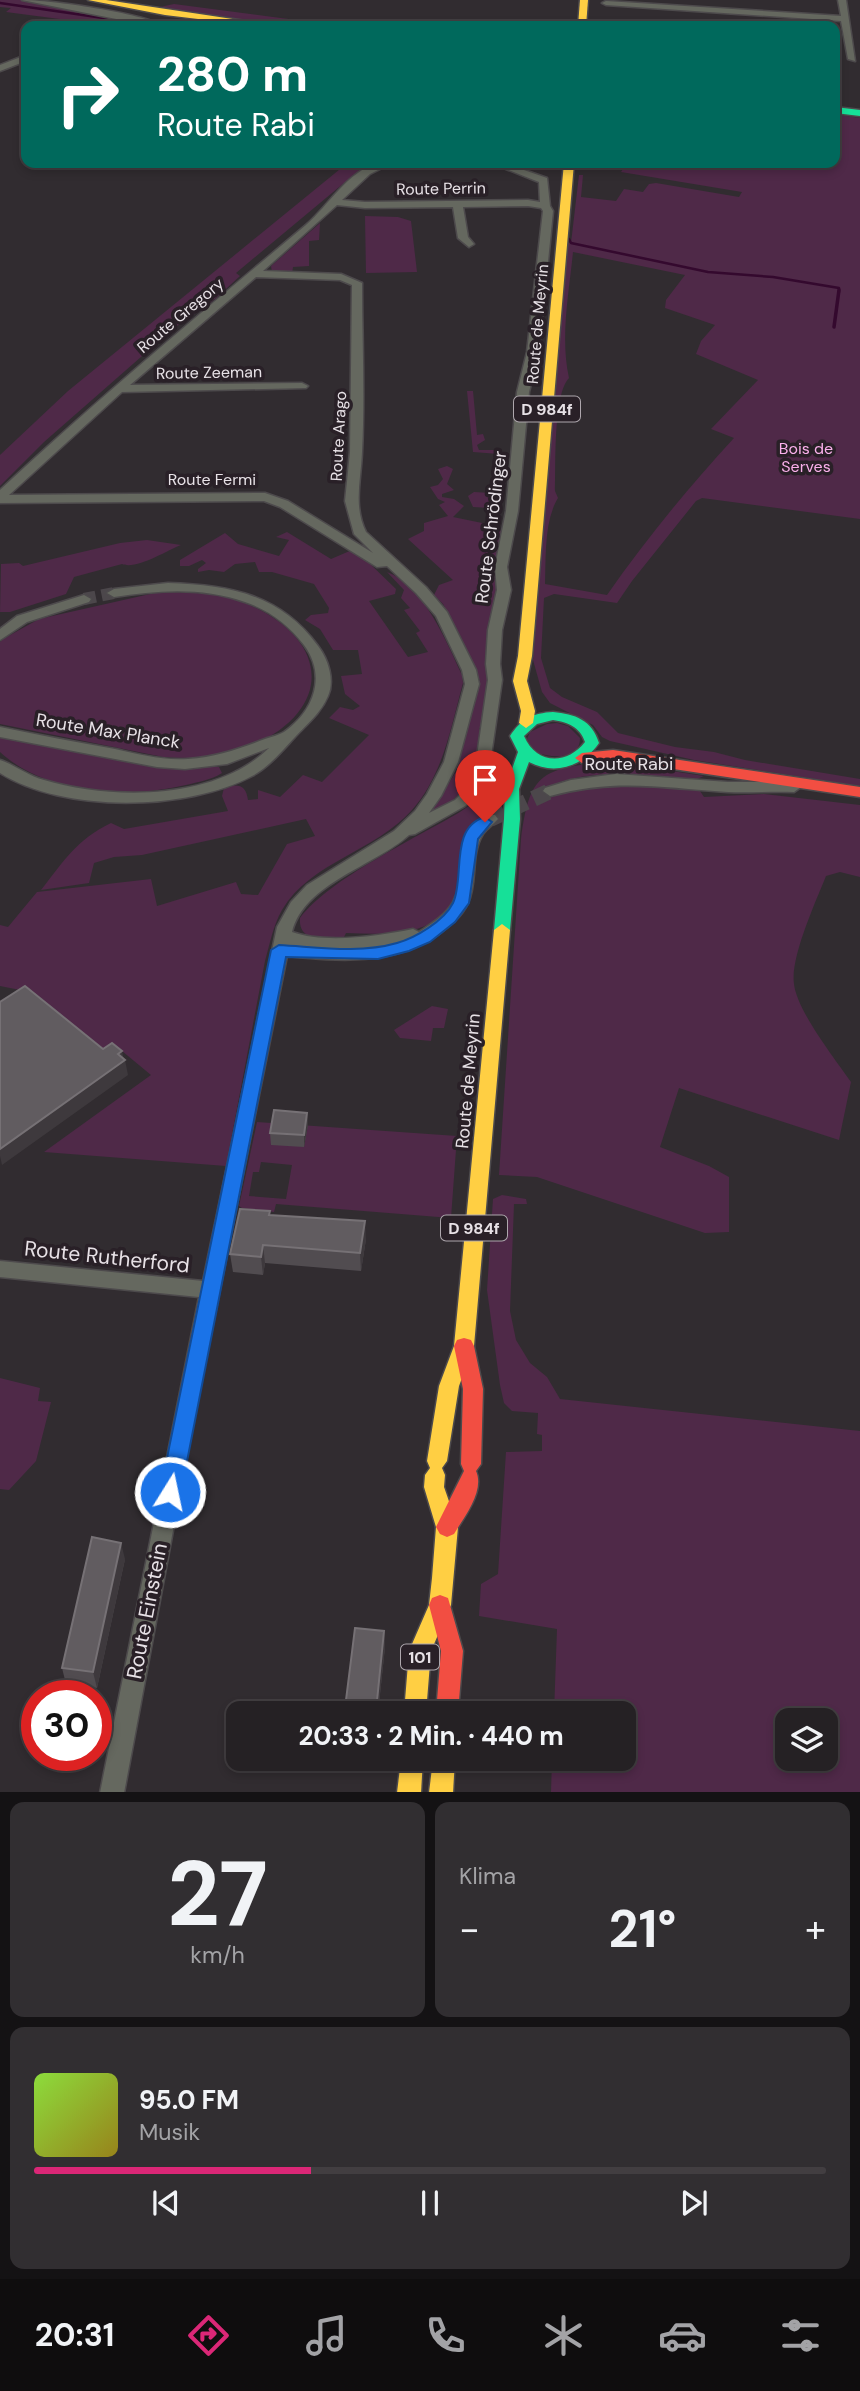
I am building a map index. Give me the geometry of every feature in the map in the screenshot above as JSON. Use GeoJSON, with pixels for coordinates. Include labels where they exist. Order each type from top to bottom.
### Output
{"type":"FeatureCollection","features":[{"type":"Feature","properties":{"kind":"main road"},"geometry":{"type":"LineString","coordinates":[[69,0],[178,21]]}},
{"type":"Feature","properties":{"kind":"main road"},"geometry":{"type":"LineString","coordinates":[[92,0],[182,16],[228,21]]}},
{"type":"Feature","properties":{"kind":"main road"},"geometry":{"type":"LineString","coordinates":[[582,21],[584,0]]}},
{"type":"Feature","properties":{"kind":"main road"},"geometry":{"type":"LineString","coordinates":[[840,111],[860,114]]}},
{"type":"Feature","properties":{"kind":"main road","name":"Route de Meyrin"},"geometry":{"type":"LineString","coordinates":[[526,723],[529,714],[522,695],[520,678],[525,656],[569,168]]}},
{"type":"Feature","properties":{"kind":"main road","name":"Route de Meyrin"},"geometry":{"type":"LineString","coordinates":[[525,656],[537,692],[559,717]]}},
{"type":"Feature","properties":{"kind":"main road"},"geometry":{"type":"LineString","coordinates":[[724,771],[621,747],[591,735],[576,722],[559,717],[541,718],[526,723],[518,733],[517,740],[524,754],[538,762],[565,764],[603,754],[853,790]]}},
{"type":"Feature","properties":{"kind":"main road"},"geometry":{"type":"LineString","coordinates":[[582,758],[591,747],[591,735]]}},
{"type":"Feature","properties":{"kind":"main road","name":"Route de Meyrin"},"geometry":{"type":"LineString","coordinates":[[416,1701],[421,1651],[440,1605],[447,1527],[434,1487],[449,1387],[464,1346],[512,819],[512,789],[523,766],[524,754]]}},
{"type":"Feature","properties":{"kind":"main road","name":"Route de Meyrin"},"geometry":{"type":"LineString","coordinates":[[512,819],[534,777],[551,764]]}},
{"type":"Feature","properties":{"kind":"main road","name":"Route de Meyrin"},"geometry":{"type":"LineString","coordinates":[[447,1527],[468,1488],[470,1471],[474,1389],[464,1346]]}},
{"type":"Feature","properties":{"kind":"main road","name":"Route de Meyrin"},"geometry":{"type":"LineString","coordinates":[[440,1605],[452,1651],[448,1701]]}},
{"type":"Feature","properties":{"kind":"main road"},"geometry":{"type":"LineString","coordinates":[[409,1792],[411,1771]]}},
{"type":"Feature","properties":{"kind":"main road"},"geometry":{"type":"LineString","coordinates":[[441,1792],[443,1771]]}},
{"type":"Feature","properties":{"kind":"street"},"geometry":{"type":"LineString","coordinates":[[26,0],[139,21]]}},
{"type":"Feature","properties":{"kind":"street"},"geometry":{"type":"LineString","coordinates":[[842,0],[852,59]]}},
{"type":"Feature","properties":{"kind":"street"},"geometry":{"type":"LineString","coordinates":[[606,3],[845,19]]}},
{"type":"Feature","properties":{"kind":"street"},"geometry":{"type":"LineString","coordinates":[[637,16],[637,21]]}},
{"type":"Feature","properties":{"kind":"street"},"geometry":{"type":"LineString","coordinates":[[0,68],[21,60]]}},
{"type":"Feature","properties":{"kind":"street","name":"Route Gregory"},"geometry":{"type":"LineString","coordinates":[[0,498],[117,389],[253,274],[372,168]]}},
{"type":"Feature","properties":{"kind":"street","name":"Route Schrödinger"},"geometry":{"type":"LineString","coordinates":[[399,835],[460,803],[473,790],[482,770],[494,692],[497,615],[504,590],[502,557],[512,512],[523,393],[533,352],[548,211],[545,206],[544,180],[510,168]]}},
{"type":"Feature","properties":{"kind":"street","name":"Route Perrin"},"geometry":{"type":"LineString","coordinates":[[336,202],[528,203],[545,206]]}},
{"type":"Feature","properties":{"kind":"street"},"geometry":{"type":"LineString","coordinates":[[458,204],[463,238],[469,244]]}},
{"type":"Feature","properties":{"kind":"street","name":"Route Arago"},"geometry":{"type":"LineString","coordinates":[[253,274],[341,277],[354,280],[358,286],[356,452],[351,511],[360,534],[403,575]]}},
{"type":"Feature","properties":{"kind":"street","name":"Route Zeeman"},"geometry":{"type":"LineString","coordinates":[[117,389],[302,386]]}},
{"type":"Feature","properties":{"kind":"street","name":"Route Fermi"},"geometry":{"type":"LineString","coordinates":[[0,498],[265,497],[284,504],[403,575]]}},
{"type":"Feature","properties":{"kind":"street"},"geometry":{"type":"LineString","coordinates":[[399,835],[420,815],[444,780],[460,734],[472,684],[469,670],[442,615],[403,575]]}},
{"type":"Feature","properties":{"kind":"street"},"geometry":{"type":"LineString","coordinates":[[0,765],[33,782],[92,798],[161,796],[209,787],[252,770],[311,714],[324,690],[319,659],[304,635],[293,624],[263,604],[222,593],[161,587],[114,593]]}},
{"type":"Feature","properties":{"kind":"street"},"geometry":{"type":"LineString","coordinates":[[0,636],[22,618],[84,599]]}},
{"type":"Feature","properties":{"kind":"street","name":"Route Max Planck"},"geometry":{"type":"LineString","coordinates":[[0,732],[157,762],[185,764],[227,759],[289,735]]}},
{"type":"Feature","properties":{"kind":"street"},"geometry":{"type":"LineString","coordinates":[[710,784],[721,780],[724,771]]}},
{"type":"Feature","properties":{"kind":"street","name":"Route Rabi"},"geometry":{"type":"LineString","coordinates":[[550,791],[601,779],[853,790]]}},
{"type":"Feature","properties":{"kind":"street"},"geometry":{"type":"LineString","coordinates":[[281,943],[351,954],[378,953],[414,943],[441,925],[461,903],[473,834],[490,819]]}},
{"type":"Feature","properties":{"kind":"street","name":"Route Einstein"},"geometry":{"type":"LineString","coordinates":[[112,1792],[281,943],[290,916],[305,897],[335,874],[399,835]]}},
{"type":"Feature","properties":{"kind":"street","name":"Route Rutherford"},"geometry":{"type":"LineString","coordinates":[[0,1269],[210,1290]]}},
{"type":"Feature","properties":{"kind":"green space"},"geometry":{"type":"Polygon","coordinates":[[[0,0],[22,0],[128,20],[75,21],[6,12],[11,8],[0,7],[0,0]]]}},
{"type":"Feature","properties":{"kind":"green space"},"geometry":{"type":"Polygon","coordinates":[[[107,0],[160,7],[174,4],[304,21],[253,21],[107,0]]]}},
{"type":"Feature","properties":{"kind":"green space","name":"Bois de Serves"},"geometry":{"type":"Polygon","coordinates":[[[840,115],[860,118],[860,519],[702,498],[696,501],[617,603],[554,594],[544,598],[541,658],[550,688],[562,697],[597,712],[618,733],[675,747],[860,779],[860,786],[694,760],[610,741],[602,737],[593,725],[550,703],[542,692],[533,660],[567,242],[571,243],[579,175],[583,175],[581,197],[616,201],[624,189],[643,192],[649,184],[656,183],[739,197],[742,192],[621,172],[624,168],[840,168],[840,115]],[[573,252],[565,331],[569,378],[560,399],[558,414],[555,491],[558,498],[548,528],[545,584],[607,595],[668,514],[734,438],[711,429],[758,380],[696,354],[701,341],[715,325],[665,308],[666,300],[685,275],[573,252]]]}},
{"type":"Feature","properties":{"kind":"green space"},"geometry":{"type":"Polygon","coordinates":[[[341,168],[362,168],[236,273],[240,276],[215,299],[174,328],[44,442],[0,486],[0,455],[68,391],[341,168]]]}},
{"type":"Feature","properties":{"kind":"green space"},"geometry":{"type":"Polygon","coordinates":[[[365,216],[398,217],[411,221],[417,272],[366,273],[365,216]]]}},
{"type":"Feature","properties":{"kind":"green space"},"geometry":{"type":"Polygon","coordinates":[[[320,223],[319,240],[309,241],[309,266],[293,267],[292,274],[272,272],[271,266],[320,223]]]}},
{"type":"Feature","properties":{"kind":"green space"},"geometry":{"type":"Polygon","coordinates":[[[467,391],[473,391],[477,435],[483,434],[485,440],[477,445],[479,450],[499,450],[499,454],[473,452],[467,391]]]}},
{"type":"Feature","properties":{"kind":"green space"},"geometry":{"type":"Polygon","coordinates":[[[447,466],[453,469],[447,484],[454,490],[442,494],[442,497],[454,499],[464,506],[453,517],[487,524],[490,508],[473,507],[468,496],[474,492],[491,493],[496,482],[490,524],[501,531],[496,555],[497,605],[493,609],[490,630],[492,640],[485,720],[479,729],[481,733],[473,772],[454,799],[430,814],[457,770],[480,681],[461,637],[443,604],[434,595],[439,585],[453,580],[408,539],[424,531],[424,523],[448,516],[439,505],[445,502],[438,499],[430,487],[438,485],[443,479],[438,469],[447,466]]]}},
{"type":"Feature","properties":{"kind":"green space"},"geometry":{"type":"Polygon","coordinates":[[[287,532],[331,559],[352,550],[396,589],[395,594],[369,601],[408,657],[428,652],[416,633],[420,631],[404,610],[410,608],[401,598],[404,590],[387,572],[412,589],[423,602],[449,647],[463,683],[439,766],[423,796],[397,824],[309,880],[282,910],[265,961],[226,1166],[44,1152],[151,1075],[122,1051],[114,1058],[30,992],[0,986],[0,925],[8,927],[37,892],[151,879],[157,906],[236,882],[241,894],[258,895],[287,844],[315,836],[306,819],[142,855],[114,857],[94,863],[89,883],[41,890],[80,844],[111,823],[124,829],[228,811],[222,796],[224,788],[233,786],[241,786],[248,800],[258,799],[258,790],[280,797],[303,775],[322,782],[369,735],[329,718],[340,707],[353,710],[360,706],[345,694],[341,676],[362,674],[358,650],[333,650],[320,629],[305,620],[311,615],[328,613],[329,608],[314,584],[272,572],[259,572],[255,562],[235,564],[224,572],[198,572],[206,563],[202,560],[189,566],[180,566],[180,560],[225,533],[238,544],[279,556],[289,540],[276,537],[287,532]]]}},
{"type":"Feature","properties":{"kind":"green space"},"geometry":{"type":"Polygon","coordinates":[[[147,540],[181,545],[143,562],[122,564],[74,577],[66,594],[10,612],[0,612],[1,564],[19,563],[23,566],[120,543],[147,540]]]}},
{"type":"Feature","properties":{"kind":"green space"},"geometry":{"type":"Polygon","coordinates":[[[159,592],[199,593],[229,598],[268,614],[290,631],[304,649],[311,669],[310,690],[300,710],[281,729],[252,746],[219,756],[197,758],[163,757],[0,724],[0,642],[3,639],[39,619],[159,592]]]}},
{"type":"Feature","properties":{"kind":"green space"},"geometry":{"type":"Polygon","coordinates":[[[547,724],[568,726],[580,738],[575,751],[564,756],[535,752],[527,739],[530,732],[547,724]]]}},
{"type":"Feature","properties":{"kind":"green space"},"geometry":{"type":"Polygon","coordinates":[[[0,736],[151,767],[219,767],[222,773],[186,785],[163,789],[139,792],[88,790],[41,777],[19,766],[0,752],[0,736]]]}},
{"type":"Feature","properties":{"kind":"green space"},"geometry":{"type":"Polygon","coordinates":[[[607,761],[704,776],[697,779],[599,775],[580,777],[544,789],[552,797],[606,785],[661,786],[698,788],[704,797],[764,794],[860,805],[860,877],[840,872],[826,876],[805,930],[794,973],[794,984],[802,1007],[851,1082],[839,1140],[679,1088],[660,1147],[709,1166],[729,1177],[729,1232],[705,1233],[537,1177],[499,1175],[521,839],[529,799],[543,778],[554,772],[567,767],[607,761]]]}},
{"type":"Feature","properties":{"kind":"green space"},"geometry":{"type":"Polygon","coordinates":[[[498,780],[495,811],[470,825],[465,833],[454,896],[446,911],[434,922],[402,932],[346,933],[344,937],[315,938],[304,932],[300,918],[313,903],[374,860],[460,812],[476,801],[487,781],[498,780]]]}},
{"type":"Feature","properties":{"kind":"green space"},"geometry":{"type":"Polygon","coordinates":[[[432,1006],[448,1009],[444,1028],[433,1028],[431,1041],[400,1038],[394,1030],[432,1006]]]}},
{"type":"Feature","properties":{"kind":"green space"},"geometry":{"type":"Polygon","coordinates":[[[257,1122],[457,1136],[451,1218],[276,1204],[274,1212],[239,1206],[257,1122]],[[261,1162],[259,1172],[253,1172],[249,1196],[286,1199],[292,1165],[261,1162]]]}},
{"type":"Feature","properties":{"kind":"green space"},"geometry":{"type":"Polygon","coordinates":[[[502,1195],[526,1199],[527,1204],[514,1204],[510,1311],[516,1340],[530,1363],[547,1377],[560,1399],[860,1431],[860,1792],[551,1792],[552,1771],[636,1771],[636,1701],[554,1701],[557,1629],[479,1616],[481,1584],[498,1574],[506,1452],[542,1451],[542,1435],[537,1434],[538,1413],[512,1411],[504,1403],[487,1290],[493,1199],[502,1195]]]}},
{"type":"Feature","properties":{"kind":"green space"},"geometry":{"type":"Polygon","coordinates":[[[0,1378],[40,1388],[38,1401],[51,1402],[36,1461],[9,1490],[0,1489],[0,1378]]]}},
{"type":"Feature","properties":{"kind":"building"},"geometry":{"type":"Polygon","coordinates":[[[25,986],[103,1049],[112,1043],[122,1051],[118,1054],[125,1060],[0,1149],[0,1002],[25,986]]]}},
{"type":"Feature","properties":{"kind":"building"},"geometry":{"type":"Polygon","coordinates":[[[274,1110],[307,1113],[304,1135],[270,1133],[274,1110]]]}},
{"type":"Feature","properties":{"kind":"building"},"geometry":{"type":"Polygon","coordinates":[[[240,1209],[270,1211],[269,1215],[365,1221],[360,1253],[263,1245],[261,1257],[230,1254],[240,1209]]]}},
{"type":"Feature","properties":{"kind":"building"},"geometry":{"type":"Polygon","coordinates":[[[92,1537],[121,1543],[93,1672],[62,1668],[92,1537]]]}},
{"type":"Feature","properties":{"kind":"building"},"geometry":{"type":"Polygon","coordinates":[[[355,1628],[384,1631],[377,1701],[346,1701],[355,1628]]]}},
{"type":"Feature","properties":{"kind":"waterway"},"geometry":{"type":"LineString","coordinates":[[0,3],[124,21]]}},
{"type":"Feature","properties":{"kind":"waterway"},"geometry":{"type":"LineString","coordinates":[[569,239],[571,243],[708,272],[773,277],[839,290]]}},
{"type":"Feature","properties":{"kind":"waterway"},"geometry":{"type":"LineString","coordinates":[[834,327],[839,290]]}},
{"type":"Feature","properties":{"kind":"tunnel"},"geometry":{"type":"LineString","coordinates":[[84,599],[114,593]]}},
{"type":"Feature","properties":{"kind":"tunnel"},"geometry":{"type":"LineString","coordinates":[[490,819],[550,791]]}},
{"type":"Feature","properties":{"kind":"traffic: fast"},"geometry":{"type":"LineString","coordinates":[[840,111],[860,113]]}},
{"type":"Feature","properties":{"kind":"traffic: fast"},"geometry":{"type":"LineString","coordinates":[[553,716],[578,723],[590,736],[592,743],[574,760],[551,764],[540,762],[522,748],[517,736],[524,727],[542,717],[553,716]]}},
{"type":"Feature","properties":{"kind":"traffic: fast"},"geometry":{"type":"LineString","coordinates":[[502,930],[512,819],[512,789],[524,754]]}},
{"type":"Feature","properties":{"kind":"traffic: slow"},"geometry":{"type":"LineString","coordinates":[[92,0],[233,21]]}},
{"type":"Feature","properties":{"kind":"traffic: slow"},"geometry":{"type":"LineString","coordinates":[[582,21],[584,0]]}},
{"type":"Feature","properties":{"kind":"traffic: slow"},"geometry":{"type":"LineString","coordinates":[[526,723],[528,711],[520,681],[525,656],[569,168]]}},
{"type":"Feature","properties":{"kind":"traffic: slow"},"geometry":{"type":"LineString","coordinates":[[437,1461],[449,1386],[464,1346],[502,930]]}},
{"type":"Feature","properties":{"kind":"traffic: slow"},"geometry":{"type":"LineString","coordinates":[[416,1701],[420,1651],[440,1605],[443,1578],[447,1527],[434,1487],[435,1475]]}},
{"type":"Feature","properties":{"kind":"traffic: slow"},"geometry":{"type":"LineString","coordinates":[[409,1792],[411,1771]]}},
{"type":"Feature","properties":{"kind":"traffic: slow"},"geometry":{"type":"LineString","coordinates":[[441,1792],[443,1771]]}},
{"type":"Feature","properties":{"kind":"traffic: jam"},"geometry":{"type":"LineString","coordinates":[[582,758],[613,755],[860,792]]}},
{"type":"Feature","properties":{"kind":"traffic: jam"},"geometry":{"type":"LineString","coordinates":[[464,1346],[473,1389],[471,1464]]}},
{"type":"Feature","properties":{"kind":"traffic: jam"},"geometry":{"type":"LineString","coordinates":[[447,1527],[468,1488],[469,1478]]}},
{"type":"Feature","properties":{"kind":"traffic: jam"},"geometry":{"type":"LineString","coordinates":[[440,1605],[452,1651],[448,1701]]}},
{"type":"Feature","properties":{"kind":"route"},"geometry":{"type":"LineString","coordinates":[[170,1492],[279,950],[378,953],[403,947],[424,937],[449,918],[461,903],[470,839],[475,830],[485,822]]}}]}
